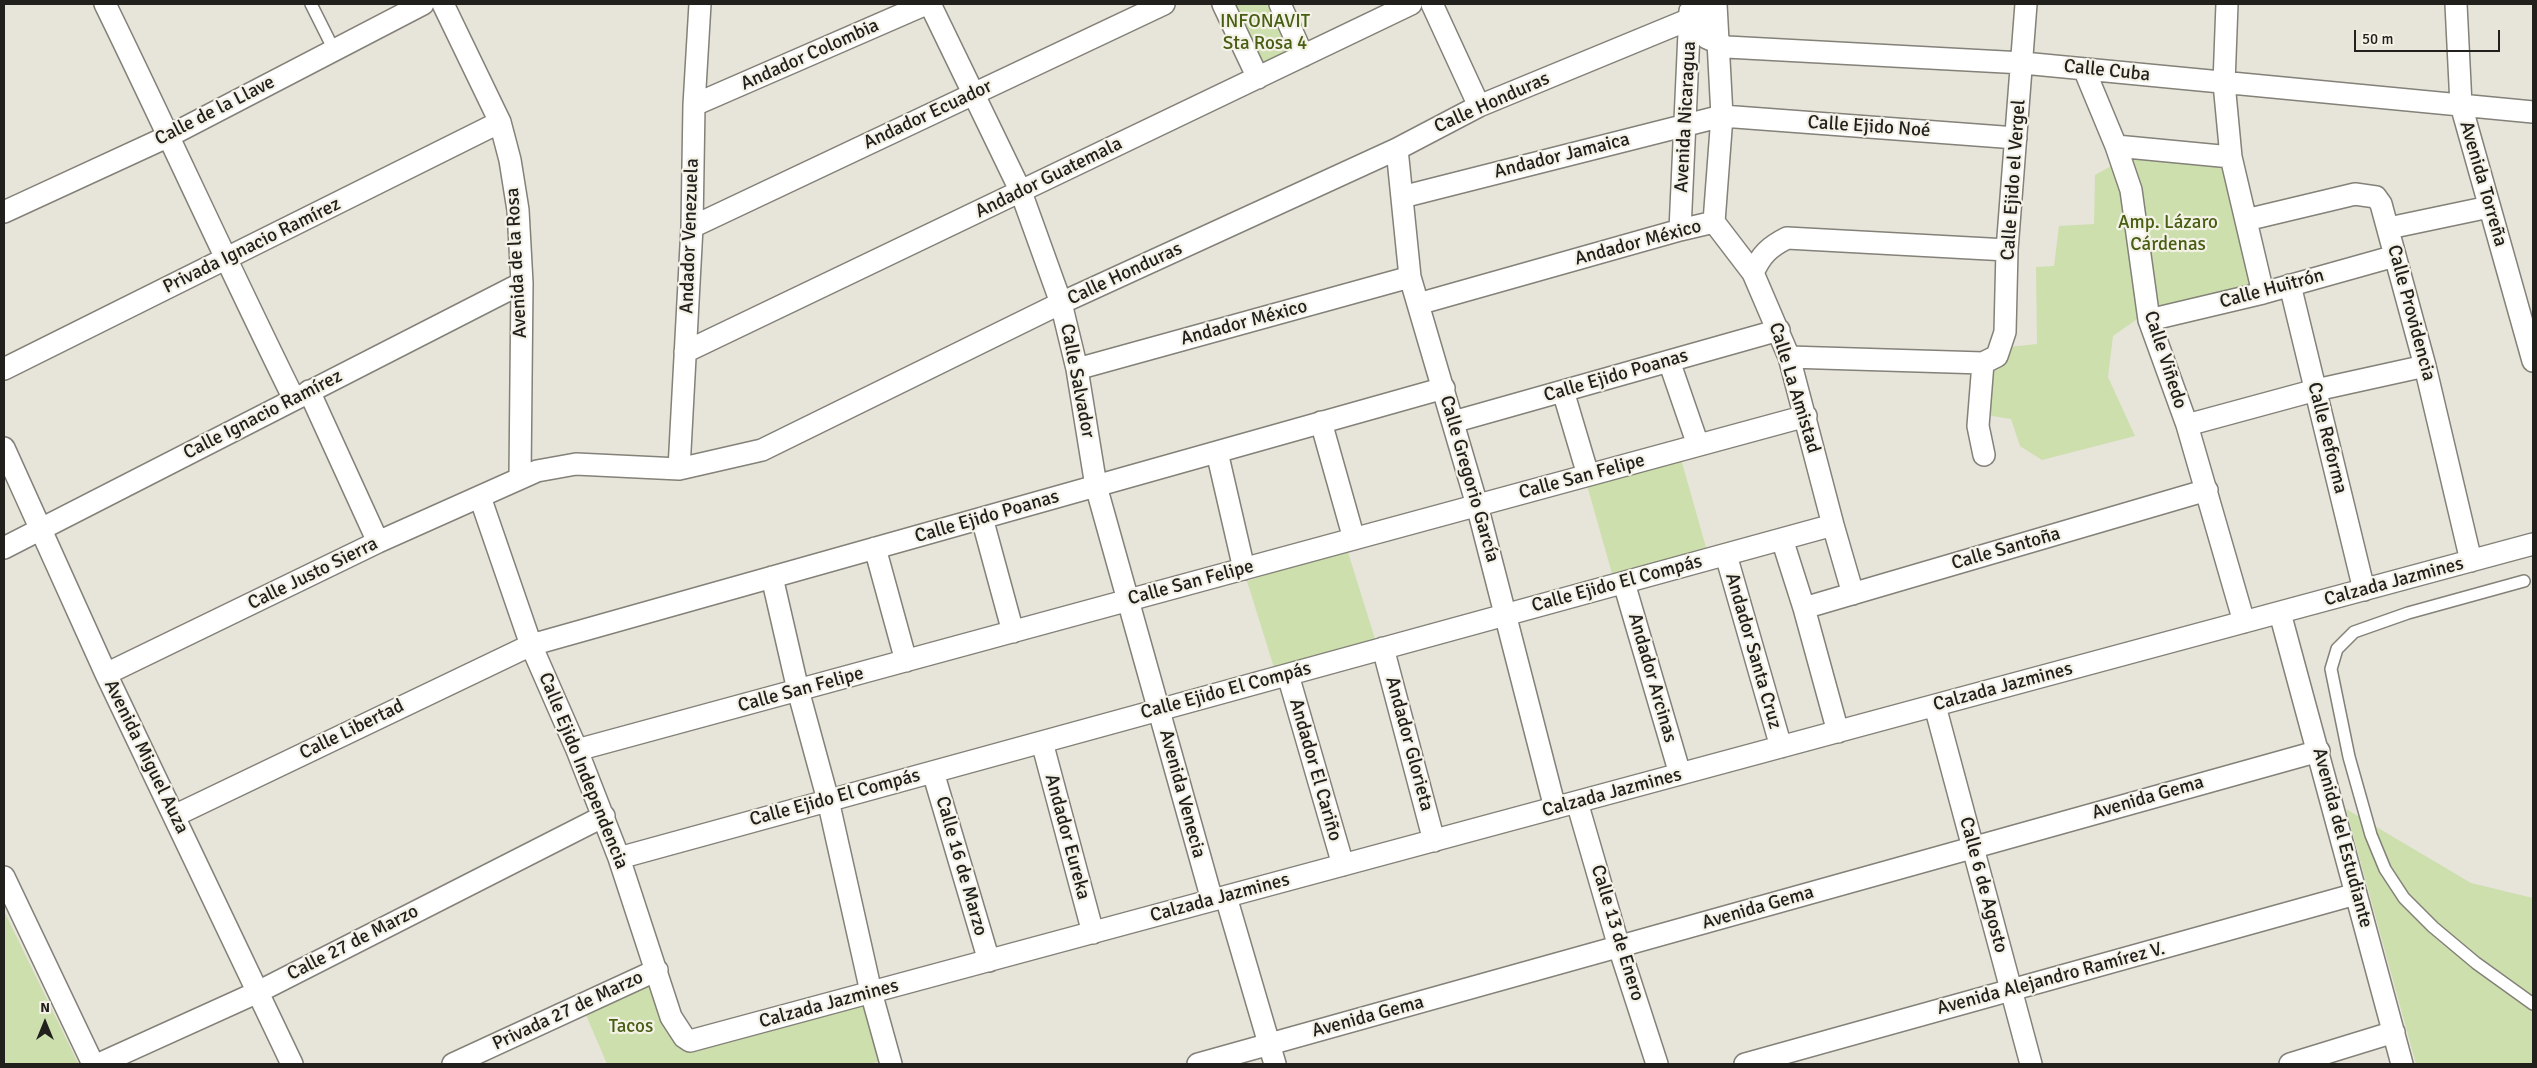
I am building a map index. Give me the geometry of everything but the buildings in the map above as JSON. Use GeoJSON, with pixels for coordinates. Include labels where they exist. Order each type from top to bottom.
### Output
{"type":"FeatureCollection","features":[{"type":"Feature","properties":{"kind":"street"},"geometry":{"type":"LineString","coordinates":[[105,4],[169,136],[224,260],[302,395],[378,542]]}},
{"type":"Feature","properties":{"kind":"street","name":"Calle de la Llave"},"geometry":{"type":"LineString","coordinates":[[4,212],[169,136],[423,4]]}},
{"type":"Feature","properties":{"kind":"street","name":"Avenida de la Rosa"},"geometry":{"type":"LineString","coordinates":[[443,4],[500,122],[510,160],[518,210],[522,283],[520,476]]}},
{"type":"Feature","properties":{"kind":"street","name":"Andador Venezuela"},"geometry":{"type":"LineString","coordinates":[[679,469],[692,227],[694,106],[700,4]]}},
{"type":"Feature","properties":{"kind":"street","name":"Andador Colombia"},"geometry":{"type":"LineString","coordinates":[[694,106],[928,4]]}},
{"type":"Feature","properties":{"kind":"street","name":"Calle Salvador"},"geometry":{"type":"LineString","coordinates":[[928,4],[1021,192],[1061,303],[1077,369],[1096,486]]}},
{"type":"Feature","properties":{"kind":"street","name":"Andador Ecuador"},"geometry":{"type":"LineString","coordinates":[[692,227],[1164,4]]}},
{"type":"Feature","properties":{"kind":"street"},"geometry":{"type":"LineString","coordinates":[[1224,4],[1258,78]]}},
{"type":"Feature","properties":{"kind":"street"},"geometry":{"type":"LineString","coordinates":[[1280,4],[1302,56]]}},
{"type":"Feature","properties":{"kind":"street","name":"Andador Guatemala"},"geometry":{"type":"LineString","coordinates":[[686,352],[1411,4]]}},
{"type":"Feature","properties":{"kind":"street"},"geometry":{"type":"LineString","coordinates":[[1432,4],[1479,106]]}},
{"type":"Feature","properties":{"kind":"street"},"geometry":{"type":"LineString","coordinates":[[1714,222],[1722,116],[1715,4]]}},
{"type":"Feature","properties":{"kind":"street","name":"Calle Honduras"},"geometry":{"type":"LineString","coordinates":[[520,476],[556,466],[576,464],[679,469],[762,450],[1061,303],[1397,149],[1479,106],[1690,12],[1715,4]]}},
{"type":"Feature","properties":{"kind":"street","name":"Calle Ejido el Vergel"},"geometry":{"type":"LineString","coordinates":[[1984,455],[1978,426],[1990,360],[2005,332],[2007,250],[2023,63],[2026,4]]}},
{"type":"Feature","properties":{"kind":"street"},"geometry":{"type":"LineString","coordinates":[[2227,4],[2224,83],[2231,157],[2263,293]]}},
{"type":"Feature","properties":{"kind":"street","name":"Avenida Torreña"},"geometry":{"type":"LineString","coordinates":[[2456,4],[2460,105],[2533,361]]}},
{"type":"Feature","properties":{"kind":"street","name":"Calle Cuba"},"geometry":{"type":"LineString","coordinates":[[1690,12],[1707,38],[1727,48],[2023,63],[2533,112]]}},
{"type":"Feature","properties":{"kind":"street","name":"Avenida Nicaragua"},"geometry":{"type":"LineString","coordinates":[[1680,230],[1690,12]]}},
{"type":"Feature","properties":{"kind":"street","name":"Calle Viñedo"},"geometry":{"type":"LineString","coordinates":[[2084,69],[2116,146],[2131,190],[2149,320],[2187,425],[2244,622]]}},
{"type":"Feature","properties":{"kind":"street","name":"Andador Jamaica"},"geometry":{"type":"LineString","coordinates":[[1402,196],[1722,116]]}},
{"type":"Feature","properties":{"kind":"street","name":"Calle Ejido Noé"},"geometry":{"type":"LineString","coordinates":[[1722,116],[2016,138]]}},
{"type":"Feature","properties":{"kind":"street","name":"Privada Ignacio Ramírez"},"geometry":{"type":"LineString","coordinates":[[4,369],[500,122]]}},
{"type":"Feature","properties":{"kind":"street"},"geometry":{"type":"LineString","coordinates":[[2116,146],[2231,157]]}},
{"type":"Feature","properties":{"kind":"street","name":"Calle Gregorio García"},"geometry":{"type":"LineString","coordinates":[[1397,149],[1410,277],[1478,505],[1555,808]]}},
{"type":"Feature","properties":{"kind":"street","name":"Calle Providencia"},"geometry":{"type":"LineString","coordinates":[[2246,220],[2355,194],[2376,196],[2381,204],[2389,228],[2425,366],[2471,561]]}},
{"type":"Feature","properties":{"kind":"street"},"geometry":{"type":"LineString","coordinates":[[2389,228],[2489,207]]}},
{"type":"Feature","properties":{"kind":"street","name":"Andador México"},"geometry":{"type":"LineString","coordinates":[[1418,304],[1714,222]]}},
{"type":"Feature","properties":{"kind":"street","name":"Calle La Amistad"},"geometry":{"type":"LineString","coordinates":[[1714,222],[1753,273],[1779,330],[1806,416],[1833,526],[1853,594]]}},
{"type":"Feature","properties":{"kind":"street"},"geometry":{"type":"LineString","coordinates":[[1753,273],[1760,256],[1772,246],[1787,238],[2007,250]]}},
{"type":"Feature","properties":{"kind":"street","name":"Calle Huitrón"},"geometry":{"type":"LineString","coordinates":[[2149,320],[2263,293],[2395,256]]}},
{"type":"Feature","properties":{"kind":"street","name":"Andador México"},"geometry":{"type":"LineString","coordinates":[[1077,369],[1410,277]]}},
{"type":"Feature","properties":{"kind":"street","name":"Calle Ignacio Ramírez"},"geometry":{"type":"LineString","coordinates":[[4,548],[522,283]]}},
{"type":"Feature","properties":{"kind":"street","name":"Calle Reforma"},"geometry":{"type":"LineString","coordinates":[[2290,285],[2364,590]]}},
{"type":"Feature","properties":{"kind":"street","name":"Calle Ejido Poanas"},"geometry":{"type":"LineString","coordinates":[[1453,422],[1779,330]]}},
{"type":"Feature","properties":{"kind":"street"},"geometry":{"type":"LineString","coordinates":[[1789,357],[1990,360]]}},
{"type":"Feature","properties":{"kind":"street"},"geometry":{"type":"LineString","coordinates":[[1669,360],[1698,445]]}},
{"type":"Feature","properties":{"kind":"street"},"geometry":{"type":"LineString","coordinates":[[2187,425],[2316,390],[2425,366]]}},
{"type":"Feature","properties":{"kind":"street","name":"Calle Ejido Poanas"},"geometry":{"type":"LineString","coordinates":[[531,645],[1444,388]]}},
{"type":"Feature","properties":{"kind":"street"},"geometry":{"type":"LineString","coordinates":[[1563,391],[1588,475]]}},
{"type":"Feature","properties":{"kind":"street","name":"Calle San Felipe"},"geometry":{"type":"LineString","coordinates":[[577,750],[1806,416]]}},
{"type":"Feature","properties":{"kind":"street"},"geometry":{"type":"LineString","coordinates":[[1321,422],[1354,539]]}},
{"type":"Feature","properties":{"kind":"street","name":"Avenida Miguel Auza"},"geometry":{"type":"LineString","coordinates":[[4,448],[106,674],[292,1064]]}},
{"type":"Feature","properties":{"kind":"street"},"geometry":{"type":"LineString","coordinates":[[1217,452],[1244,569]]}},
{"type":"Feature","properties":{"kind":"street","name":"Calle Justo Sierra"},"geometry":{"type":"LineString","coordinates":[[106,674],[378,542],[480,497],[520,476]]}},
{"type":"Feature","properties":{"kind":"street","name":"Avenida Venecia"},"geometry":{"type":"LineString","coordinates":[[1096,486],[1159,710],[1219,899],[1273,1054]]}},
{"type":"Feature","properties":{"kind":"street","name":"Calle Santoña"},"geometry":{"type":"LineString","coordinates":[[1804,608],[2207,490]]}},
{"type":"Feature","properties":{"kind":"street","name":"Calle Ejido Independencia"},"geometry":{"type":"LineString","coordinates":[[480,497],[531,645],[604,816],[657,970],[671,1017],[684,1037],[690,1041]]}},
{"type":"Feature","properties":{"kind":"street"},"geometry":{"type":"LineString","coordinates":[[982,518],[1013,632]]}},
{"type":"Feature","properties":{"kind":"street","name":"Calle Ejido El Compás"},"geometry":{"type":"LineString","coordinates":[[619,858],[1833,526]]}},
{"type":"Feature","properties":{"kind":"street"},"geometry":{"type":"LineString","coordinates":[[1782,539],[1804,608],[1838,732]]}},
{"type":"Feature","properties":{"kind":"street","name":"Calzada Jazmines"},"geometry":{"type":"LineString","coordinates":[[690,1041],[2533,544]]}},
{"type":"Feature","properties":{"kind":"street"},"geometry":{"type":"LineString","coordinates":[[875,548],[906,661]]}},
{"type":"Feature","properties":{"kind":"street","name":"Andador Santa Cruz"},"geometry":{"type":"LineString","coordinates":[[1726,555],[1781,747]]}},
{"type":"Feature","properties":{"kind":"street"},"geometry":{"type":"LineString","coordinates":[[772,577],[798,690],[828,800],[871,992],[891,1064]]}},
{"type":"Feature","properties":{"kind":"street","name":"Andador Arcinas"},"geometry":{"type":"LineString","coordinates":[[1624,582],[1680,774]]}},
{"type":"Feature","properties":{"kind":"street","name":"Avenida del Estudiante"},"geometry":{"type":"LineString","coordinates":[[2280,613],[2319,751],[2402,1064]]}},
{"type":"Feature","properties":{"kind":"street","name":"Calle Libertad"},"geometry":{"type":"LineString","coordinates":[[174,816],[531,645]]}},
{"type":"Feature","properties":{"kind":"street","name":"Andador Glorieta"},"geometry":{"type":"LineString","coordinates":[[1383,648],[1434,840]]}},
{"type":"Feature","properties":{"kind":"street","name":"Andador El Cariño"},"geometry":{"type":"LineString","coordinates":[[1288,675],[1342,865]]}},
{"type":"Feature","properties":{"kind":"street","name":"Calle 6 de Agosto"},"geometry":{"type":"LineString","coordinates":[[1935,706],[2031,1064]]}},
{"type":"Feature","properties":{"kind":"street","name":"Andador Eureka"},"geometry":{"type":"LineString","coordinates":[[1042,742],[1093,932]]}},
{"type":"Feature","properties":{"kind":"street","name":"Avenida Gema"},"geometry":{"type":"LineString","coordinates":[[1198,1064],[1273,1054],[1619,948],[1972,847],[2319,751]]}},
{"type":"Feature","properties":{"kind":"street","name":"Calle 16 de Marzo"},"geometry":{"type":"LineString","coordinates":[[933,772],[988,961]]}},
{"type":"Feature","properties":{"kind":"street","name":"Calle 13 de Enero"},"geometry":{"type":"LineString","coordinates":[[1577,802],[1619,948],[1657,1064]]}},
{"type":"Feature","properties":{"kind":"street","name":"Calle 27 de Marzo"},"geometry":{"type":"LineString","coordinates":[[99,1064],[134,1057],[604,816]]}},
{"type":"Feature","properties":{"kind":"street"},"geometry":{"type":"LineString","coordinates":[[4,877],[92,1064]]}},
{"type":"Feature","properties":{"kind":"street","name":"Avenida Alejandro Ramírez V."},"geometry":{"type":"LineString","coordinates":[[1745,1064],[2356,894]]}},
{"type":"Feature","properties":{"kind":"street","name":"Privada 27 de Marzo"},"geometry":{"type":"LineString","coordinates":[[453,1064],[657,970]]}},
{"type":"Feature","properties":{"kind":"street"},"geometry":{"type":"LineString","coordinates":[[2290,1064],[2394,1032]]}},
{"type":"Feature","properties":{"kind":"lane"},"geometry":{"type":"LineString","coordinates":[[311,4],[334,50]]}},
{"type":"Feature","properties":{"kind":"lane"},"geometry":{"type":"LineString","coordinates":[[2524,581],[2408,613],[2354,632],[2337,649],[2331,669],[2348,757],[2371,835],[2385,869],[2404,898],[2434,927],[2476,963],[2533,1004]]}},
{"type":"Feature","properties":{"kind":"green space","name":"INFONAVIT Sta Rosa 4"},"geometry":{"type":"Polygon","coordinates":[[[1223,4],[1280,4],[1303,56],[1258,78],[1223,4]]]}},
{"type":"Feature","properties":{"kind":"green space","name":"Amp. Lázaro Cárdenas"},"geometry":{"type":"Polygon","coordinates":[[[2131,155],[2226,164],[2255,288],[2140,317],[2113,336],[2108,377],[2135,436],[2042,460],[2020,446],[2011,419],[1986,415],[1992,368],[2009,347],[2037,344],[2036,267],[2054,266],[2059,226],[2094,224],[2095,175],[2131,155]]]}},
{"type":"Feature","properties":{"kind":"green space"},"geometry":{"type":"Polygon","coordinates":[[[1679,452],[1707,551],[1613,577],[1585,478],[1679,452]]]}},
{"type":"Feature","properties":{"kind":"green space"},"geometry":{"type":"Polygon","coordinates":[[[1347,549],[1376,642],[1276,674],[1247,581],[1347,549]]]}},
{"type":"Feature","properties":{"kind":"green space"},"geometry":{"type":"Polygon","coordinates":[[[2346,809],[2471,883],[2533,898],[2533,1064],[2416,1064],[2346,809]]]}},
{"type":"Feature","properties":{"kind":"green space"},"geometry":{"type":"Polygon","coordinates":[[[4,911],[78,1063],[4,1064],[4,911]]]}},
{"type":"Feature","properties":{"kind":"green space","name":"Tacos"},"geometry":{"type":"Polygon","coordinates":[[[656,974],[667,1017],[703,1046],[721,1045],[868,1001],[882,1061],[867,1064],[607,1064],[583,1008],[656,974]]]}}]}
